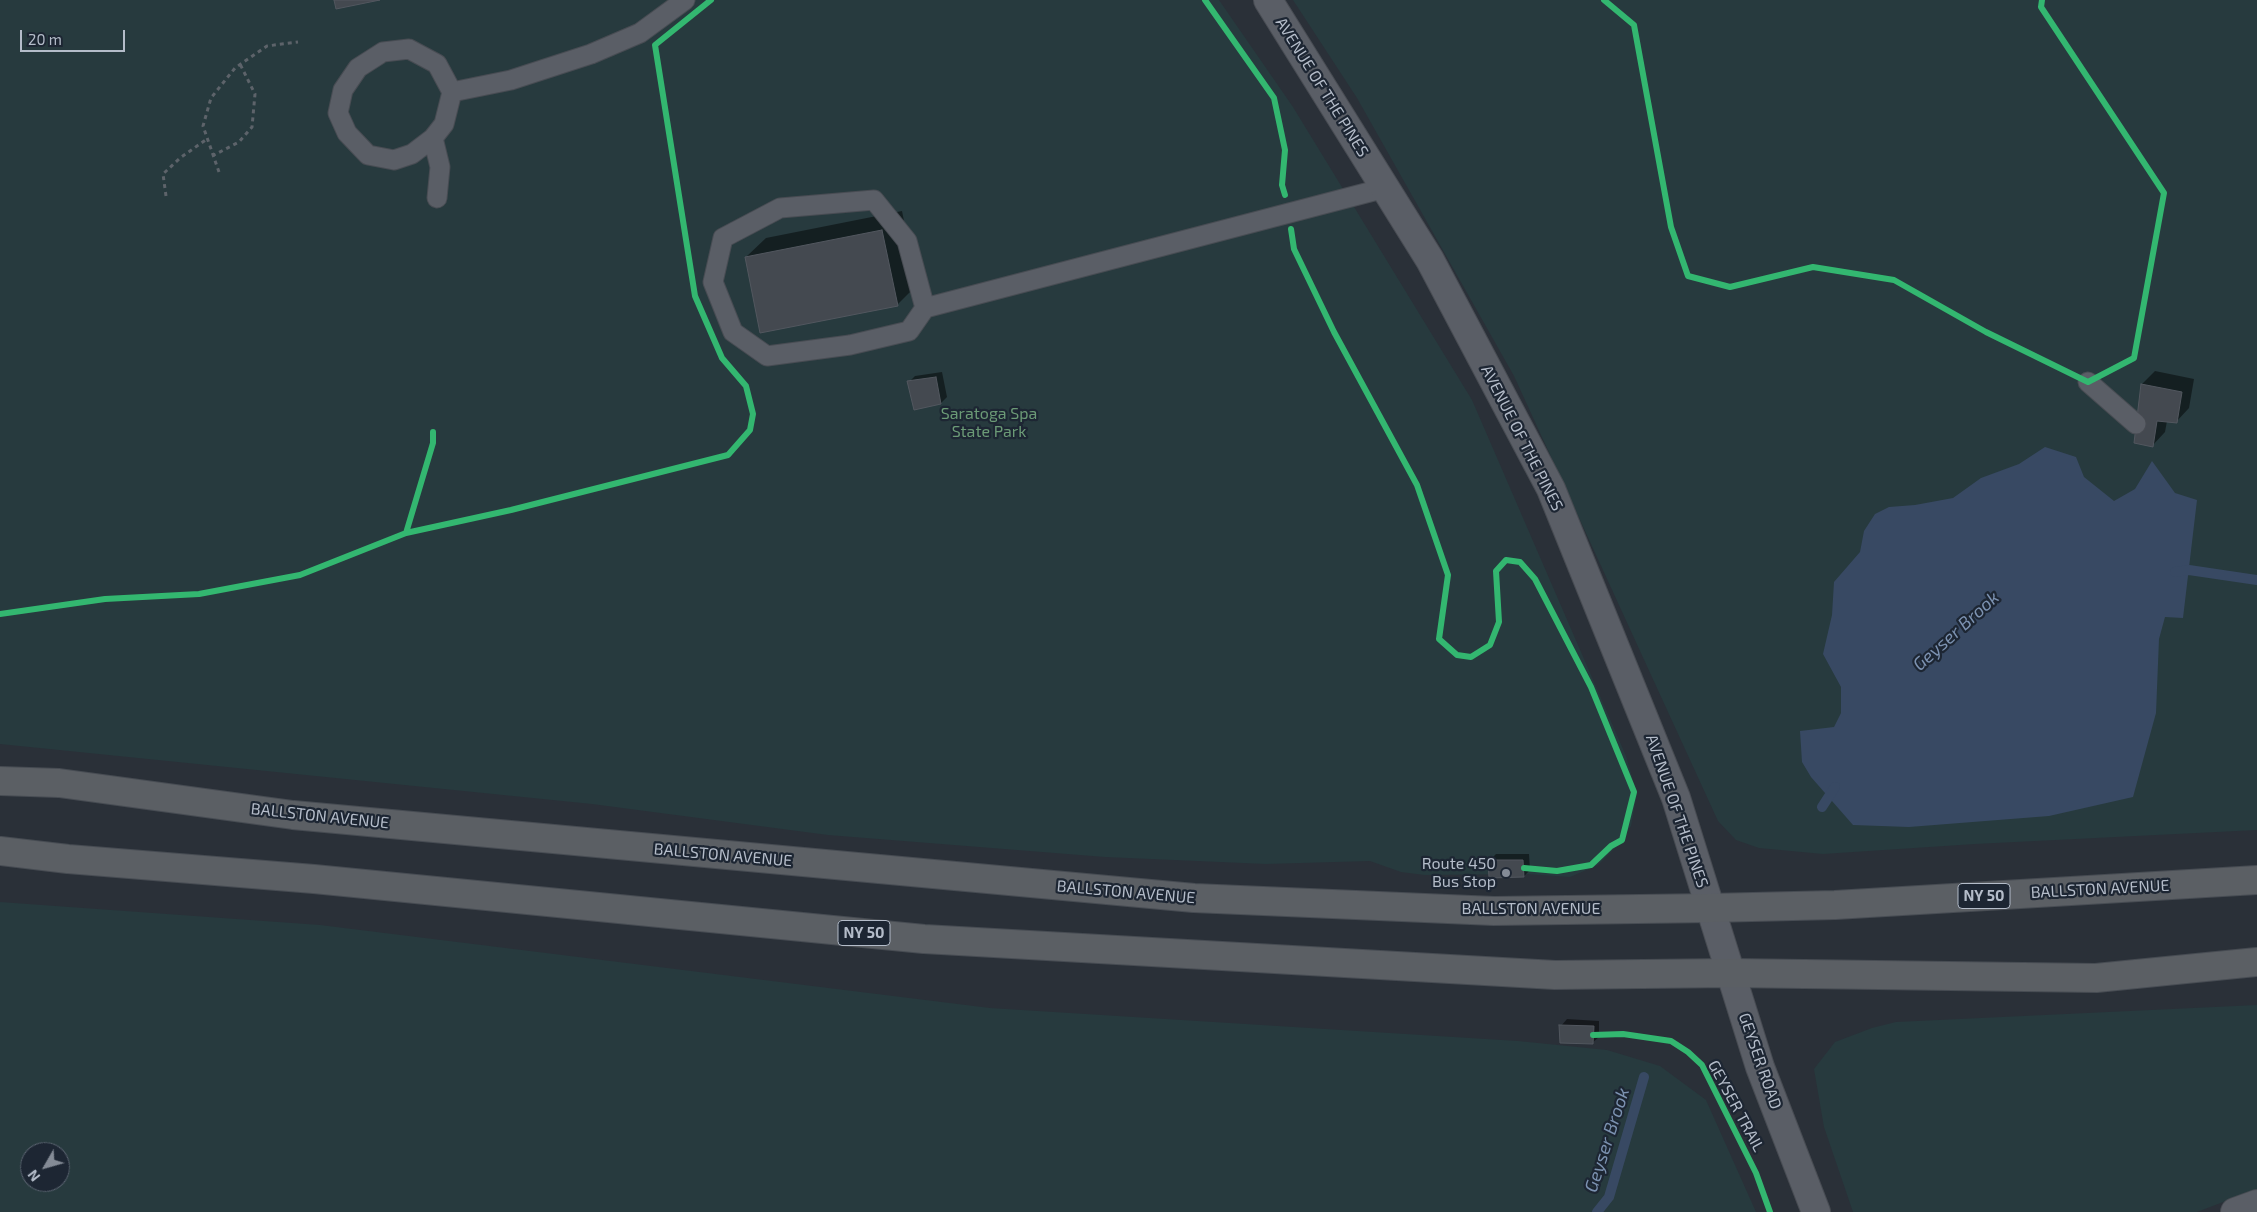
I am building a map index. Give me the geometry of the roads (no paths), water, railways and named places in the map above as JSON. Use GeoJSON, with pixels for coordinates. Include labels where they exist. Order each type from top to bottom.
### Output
{"type":"FeatureCollection","features":[{"type":"Feature","properties":{"kind":"highway","name":"BALLSTON AVENUE"},"geometry":{"type":"LineString","coordinates":[[0,781],[59,784],[293,814],[1194,898],[1494,911],[1711,908],[1835,905],[2257,880]]}},
{"type":"Feature","properties":{"kind":"highway","name":"NY 50"},"geometry":{"type":"LineString","coordinates":[[0,851],[68,859],[324,880],[924,939],[1555,975],[1731,974],[2096,978],[2257,962]]}},
{"type":"Feature","properties":{"kind":"street","name":"AVENUE OF THE PINES"},"geometry":{"type":"LineString","coordinates":[[1268,0],[1430,260],[1551,489],[1676,798],[1711,908]]}},
{"type":"Feature","properties":{"kind":"street","name":"GEYSER ROAD"},"geometry":{"type":"LineString","coordinates":[[1711,908],[1760,1067],[1816,1212]]}},
{"type":"Feature","properties":{"kind":"street"},"geometry":{"type":"LineString","coordinates":[[2235,1212],[2257,1204]]}},
{"type":"Feature","properties":{"kind":"lane"},"geometry":{"type":"LineString","coordinates":[[452,92],[510,80],[591,54],[640,33],[685,0]]}},
{"type":"Feature","properties":{"kind":"lane"},"geometry":{"type":"LineString","coordinates":[[409,49],[437,64],[452,92],[444,124],[433,138],[412,154],[394,160],[368,156],[347,133],[338,113],[343,90],[358,68],[383,52],[409,49]]}},
{"type":"Feature","properties":{"kind":"lane"},"geometry":{"type":"LineString","coordinates":[[433,138],[440,167],[437,198]]}},
{"type":"Feature","properties":{"kind":"lane"},"geometry":{"type":"LineString","coordinates":[[925,308],[907,241],[874,200],[780,208],[723,238],[714,282],[733,332],[767,356],[850,345],[909,331],[925,308],[1385,188]]}},
{"type":"Feature","properties":{"kind":"lane"},"geometry":{"type":"LineString","coordinates":[[2088,382],[2136,424]]}},
{"type":"Feature","properties":{"kind":"water"},"geometry":{"type":"Polygon","coordinates":[[[2045,447],[2076,457],[2084,477],[2114,501],[2135,489],[2152,461],[2175,493],[2197,500],[2183,618],[2165,617],[2159,639],[2156,713],[2133,797],[2049,816],[1909,827],[1853,825],[1811,777],[1802,762],[1800,731],[1834,727],[1841,713],[1841,687],[1823,654],[1832,615],[1834,582],[1860,552],[1864,531],[1875,514],[1889,507],[1915,505],[1953,498],[1981,478],[2019,464],[2045,447]]]}},
{"type":"Feature","properties":{"kind":"waterway","name":"Geyser Brook"},"geometry":{"type":"LineString","coordinates":[[2175,572],[2189,570],[2257,580]]}},
{"type":"Feature","properties":{"kind":"waterway","name":"Geyser Brook"},"geometry":{"type":"LineString","coordinates":[[1822,807],[1835,787]]}},
{"type":"Feature","properties":{"kind":"waterway","name":"Geyser Brook"},"geometry":{"type":"LineString","coordinates":[[1597,1212],[1609,1197],[1644,1077]]}},
{"type":"Feature","properties":{"kind":"place","name":"Route 450 Bus Stop"},"geometry":{"type":"Point","coordinates":[1506,873]}},
{"type":"Feature","properties":{"kind":"park label","name":"Saratoga Spa State Park"},"geometry":{"type":"Point","coordinates":[989,423]}}]}
